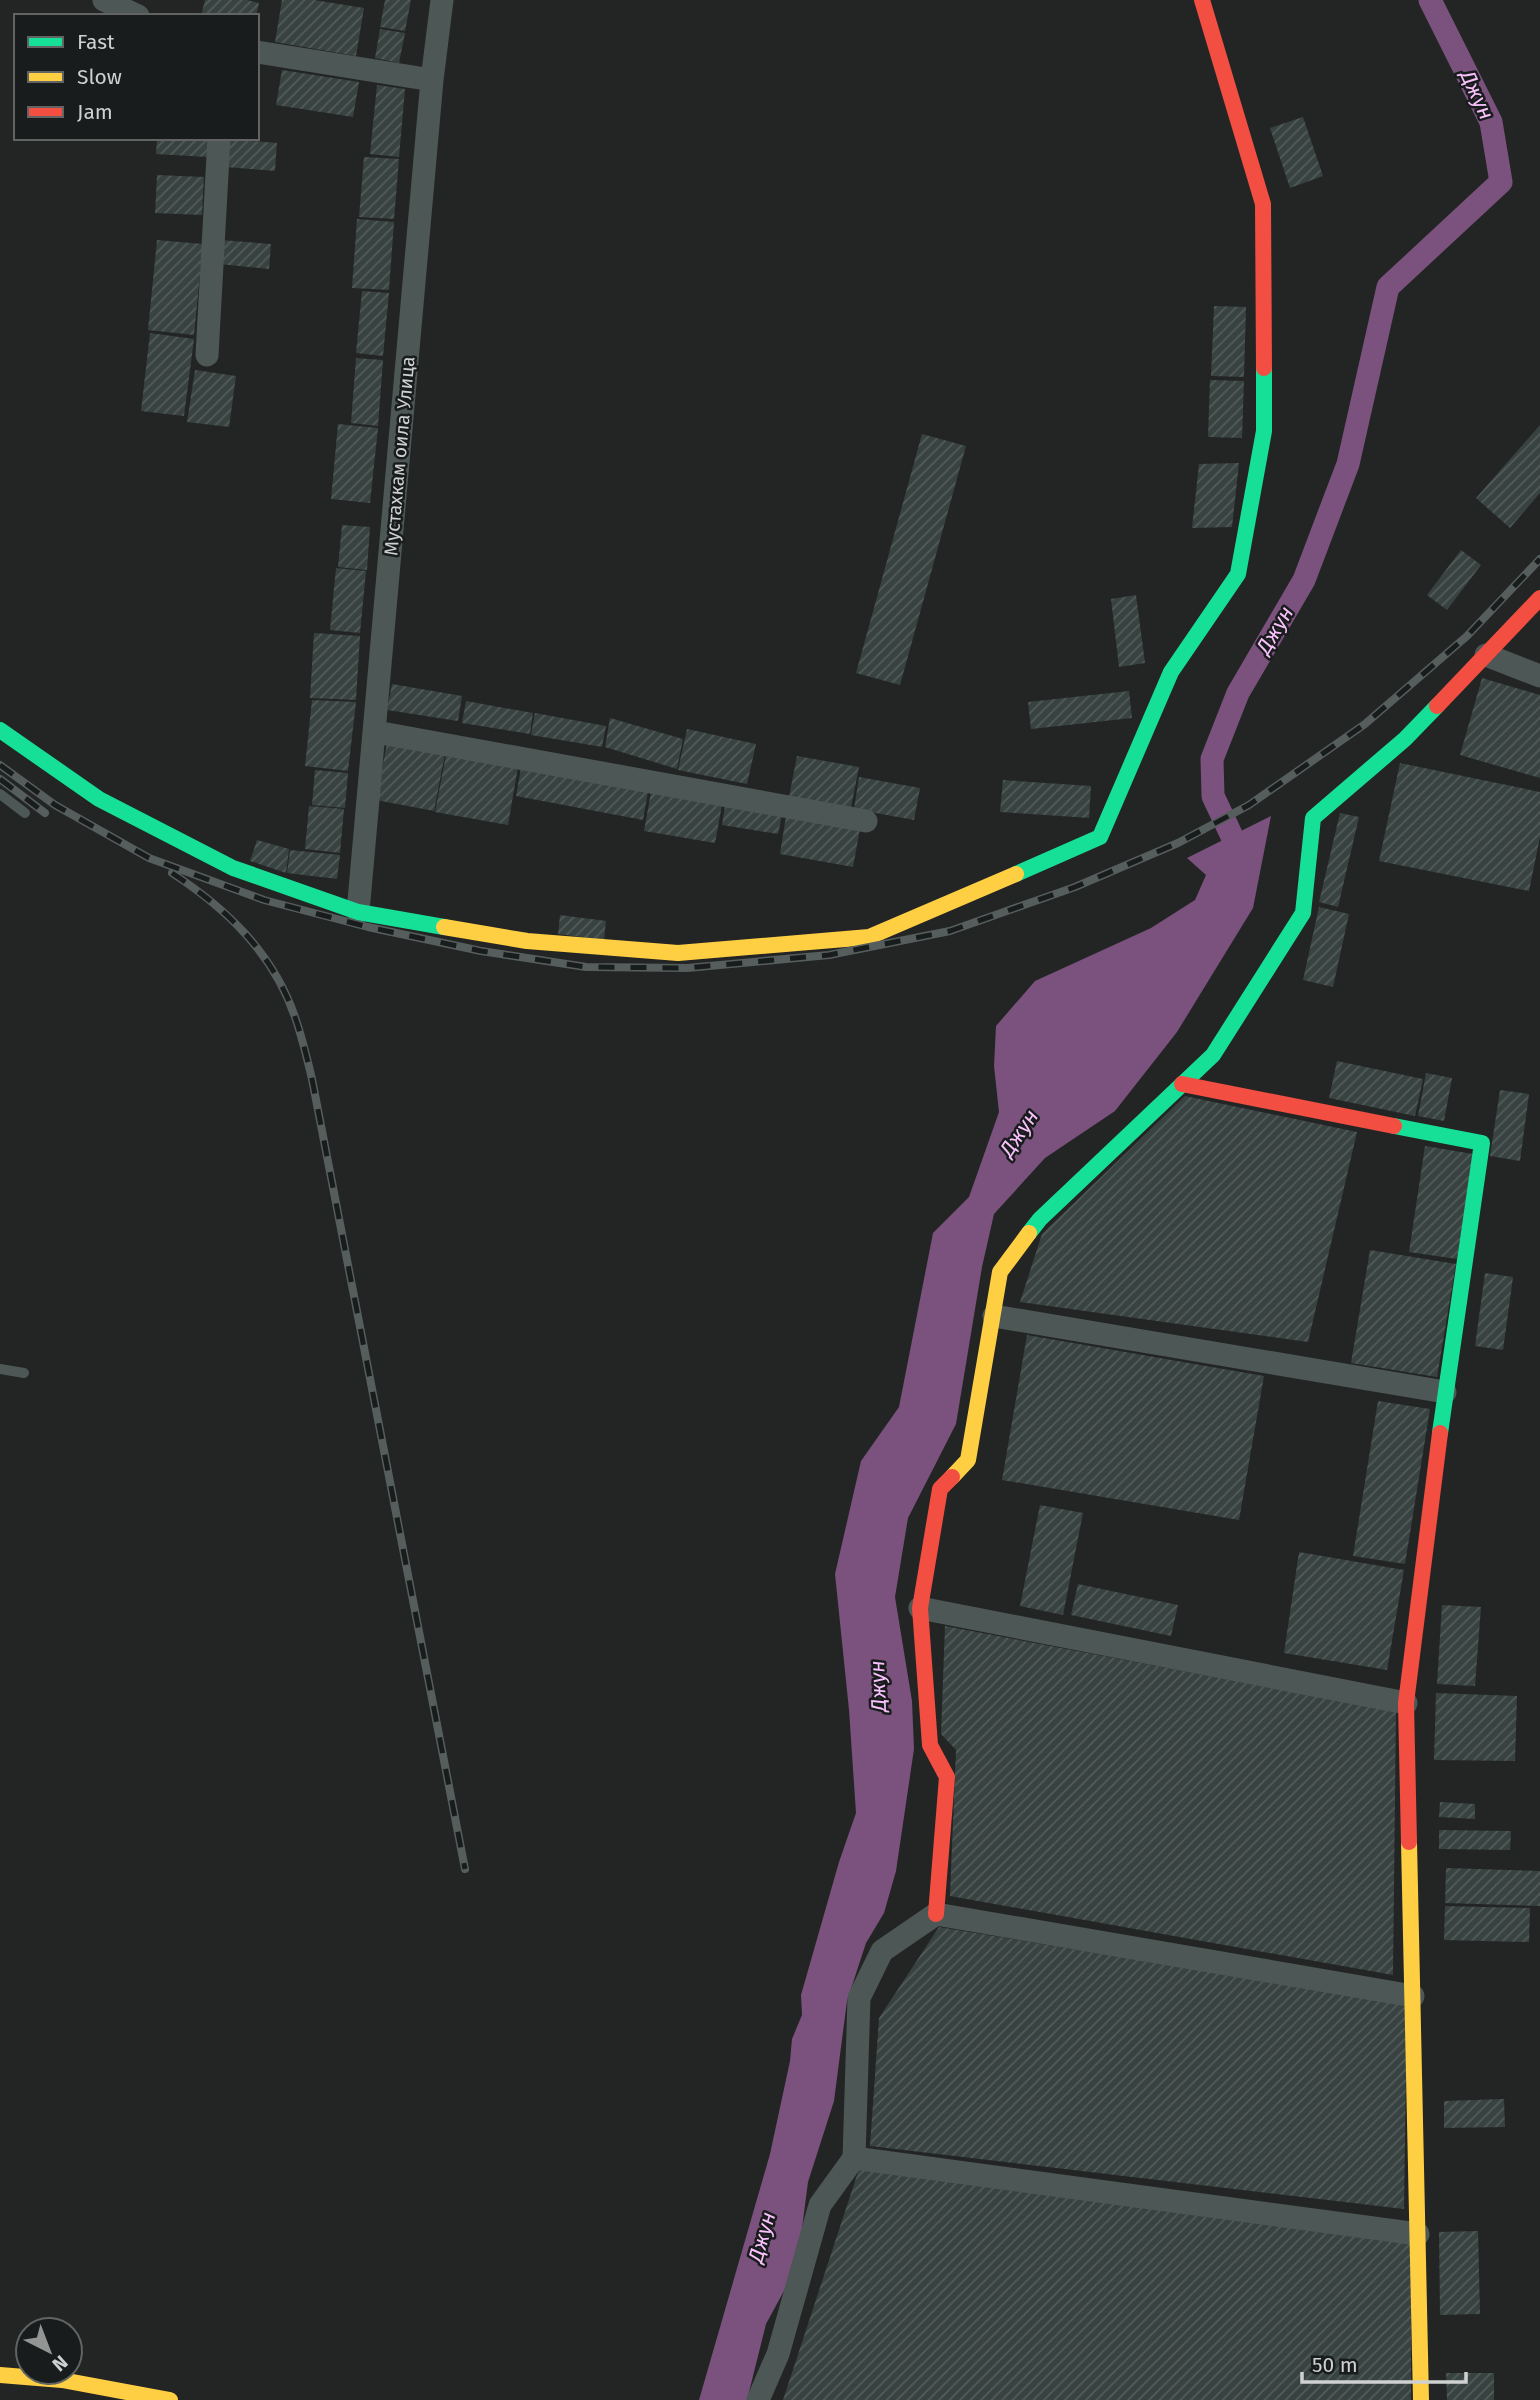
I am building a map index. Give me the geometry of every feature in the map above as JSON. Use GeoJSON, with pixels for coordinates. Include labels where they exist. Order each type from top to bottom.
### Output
{"type":"FeatureCollection","features":[{"type":"Feature","properties":{"kind":"street"},"geometry":{"type":"LineString","coordinates":[[103,0],[134,14]]}},
{"type":"Feature","properties":{"kind":"street","name":"Мустахкам оила Улица"},"geometry":{"type":"LineString","coordinates":[[358,912],[432,80],[442,0]]}},
{"type":"Feature","properties":{"kind":"street"},"geometry":{"type":"LineString","coordinates":[[0,730],[99,799],[233,868],[358,912],[527,941],[678,953],[869,937],[1100,837],[1171,672],[1238,574],[1264,431],[1263,204],[1202,0]]}},
{"type":"Feature","properties":{"kind":"street"},"geometry":{"type":"LineString","coordinates":[[259,52],[432,80]]}},
{"type":"Feature","properties":{"kind":"street"},"geometry":{"type":"LineString","coordinates":[[207,355],[219,140]]}},
{"type":"Feature","properties":{"kind":"street"},"geometry":{"type":"LineString","coordinates":[[936,1913],[947,1777],[929,1745],[920,1608],[940,1489],[968,1460],[1000,1272],[1040,1219],[1213,1055],[1303,913],[1313,818],[1405,739],[1540,598]]}},
{"type":"Feature","properties":{"kind":"street"},"geometry":{"type":"LineString","coordinates":[[1486,654],[1540,676]]}},
{"type":"Feature","properties":{"kind":"street"},"geometry":{"type":"LineString","coordinates":[[376,732],[866,821]]}},
{"type":"Feature","properties":{"kind":"street"},"geometry":{"type":"LineString","coordinates":[[1182,1084],[1482,1143],[1446,1392],[1406,1703],[1421,2400]]}},
{"type":"Feature","properties":{"kind":"street"},"geometry":{"type":"LineString","coordinates":[[994,1316],[1446,1392]]}},
{"type":"Feature","properties":{"kind":"street"},"geometry":{"type":"LineString","coordinates":[[920,1608],[1406,1703]]}},
{"type":"Feature","properties":{"kind":"street"},"geometry":{"type":"LineString","coordinates":[[758,2400],[778,2354],[820,2205],[854,2158],[859,1998],[882,1951],[936,1913],[1413,1996]]}},
{"type":"Feature","properties":{"kind":"street"},"geometry":{"type":"LineString","coordinates":[[854,2158],[1418,2234]]}},
{"type":"Feature","properties":{"kind":"street"},"geometry":{"type":"LineString","coordinates":[[0,2375],[62,2380],[170,2400]]}},
{"type":"Feature","properties":{"kind":"lane"},"geometry":{"type":"LineString","coordinates":[[0,794],[25,813]]}},
{"type":"Feature","properties":{"kind":"lane"},"geometry":{"type":"LineString","coordinates":[[0,1369],[24,1373]]}},
{"type":"Feature","properties":{"kind":"water"},"geometry":{"type":"Polygon","coordinates":[[[1271,816],[1253,908],[1177,1032],[1115,1111],[1045,1158],[994,1214],[982,1267],[956,1424],[908,1518],[895,1597],[912,1701],[914,1749],[896,1871],[884,1913],[866,1943],[847,2001],[834,2101],[808,2182],[797,2267],[766,2324],[747,2400],[699,2400],[770,2154],[790,2061],[792,2039],[802,2015],[801,1995],[856,1813],[835,1574],[861,1461],[899,1407],[933,1233],[969,1197],[999,1112],[994,1066],[996,1026],[1035,981],[1151,928],[1195,900],[1206,875],[1187,858],[1271,816]]]}},
{"type":"Feature","properties":{"kind":"building"},"geometry":{"type":"Polygon","coordinates":[[[205,0],[247,0],[259,3],[256,14],[202,14],[205,0]]]}},
{"type":"Feature","properties":{"kind":"building"},"geometry":{"type":"Polygon","coordinates":[[[282,0],[314,0],[364,8],[356,56],[275,42],[282,0]]]}},
{"type":"Feature","properties":{"kind":"building"},"geometry":{"type":"Polygon","coordinates":[[[385,0],[411,0],[405,31],[380,27],[385,0]]]}},
{"type":"Feature","properties":{"kind":"building"},"geometry":{"type":"Polygon","coordinates":[[[380,29],[405,33],[399,63],[375,58],[380,29]]]}},
{"type":"Feature","properties":{"kind":"building"},"geometry":{"type":"Polygon","coordinates":[[[282,70],[359,82],[353,117],[276,105],[282,70]]]}},
{"type":"Feature","properties":{"kind":"building"},"geometry":{"type":"Polygon","coordinates":[[[377,85],[405,89],[399,157],[370,154],[377,85]]]}},
{"type":"Feature","properties":{"kind":"building"},"geometry":{"type":"Polygon","coordinates":[[[1303,117],[1323,176],[1290,188],[1270,128],[1303,117]]]}},
{"type":"Feature","properties":{"kind":"building"},"geometry":{"type":"Polygon","coordinates":[[[157,140],[209,140],[207,157],[156,154],[157,140]]]}},
{"type":"Feature","properties":{"kind":"building"},"geometry":{"type":"Polygon","coordinates":[[[228,140],[277,143],[275,171],[226,167],[228,140]]]}},
{"type":"Feature","properties":{"kind":"building"},"geometry":{"type":"Polygon","coordinates":[[[364,157],[399,159],[394,219],[359,217],[364,157]]]}},
{"type":"Feature","properties":{"kind":"building"},"geometry":{"type":"Polygon","coordinates":[[[157,175],[204,177],[202,215],[155,213],[157,175]]]}},
{"type":"Feature","properties":{"kind":"building"},"geometry":{"type":"Polygon","coordinates":[[[357,219],[394,222],[389,290],[352,288],[357,219]]]}},
{"type":"Feature","properties":{"kind":"building"},"geometry":{"type":"Polygon","coordinates":[[[157,240],[203,244],[194,335],[148,330],[157,240]]]}},
{"type":"Feature","properties":{"kind":"building"},"geometry":{"type":"Polygon","coordinates":[[[221,240],[271,244],[269,269],[219,264],[221,240]]]}},
{"type":"Feature","properties":{"kind":"building"},"geometry":{"type":"Polygon","coordinates":[[[362,291],[389,293],[383,356],[356,353],[362,291]]]}},
{"type":"Feature","properties":{"kind":"building"},"geometry":{"type":"Polygon","coordinates":[[[1214,306],[1246,307],[1244,377],[1211,376],[1214,306]]]}},
{"type":"Feature","properties":{"kind":"building"},"geometry":{"type":"Polygon","coordinates":[[[150,333],[194,339],[184,416],[141,411],[150,333]]]}},
{"type":"Feature","properties":{"kind":"building"},"geometry":{"type":"Polygon","coordinates":[[[356,358],[383,360],[378,426],[351,423],[356,358]]]}},
{"type":"Feature","properties":{"kind":"building"},"geometry":{"type":"Polygon","coordinates":[[[195,370],[236,376],[229,427],[187,422],[195,370]]]}},
{"type":"Feature","properties":{"kind":"building"},"geometry":{"type":"Polygon","coordinates":[[[1210,380],[1244,381],[1242,438],[1208,437],[1210,380]]]}},
{"type":"Feature","properties":{"kind":"building"},"geometry":{"type":"Polygon","coordinates":[[[338,424],[378,428],[370,503],[331,499],[338,424]]]}},
{"type":"Feature","properties":{"kind":"building"},"geometry":{"type":"Polygon","coordinates":[[[1540,425],[1540,493],[1510,528],[1476,498],[1540,425]]]}},
{"type":"Feature","properties":{"kind":"building"},"geometry":{"type":"Polygon","coordinates":[[[922,434],[966,446],[900,685],[856,673],[922,434]]]}},
{"type":"Feature","properties":{"kind":"building"},"geometry":{"type":"Polygon","coordinates":[[[1239,463],[1232,527],[1192,528],[1199,464],[1239,463]]]}},
{"type":"Feature","properties":{"kind":"building"},"geometry":{"type":"Polygon","coordinates":[[[342,525],[370,527],[367,570],[338,567],[342,525]]]}},
{"type":"Feature","properties":{"kind":"building"},"geometry":{"type":"Polygon","coordinates":[[[1461,550],[1481,565],[1447,610],[1427,595],[1461,550]]]}},
{"type":"Feature","properties":{"kind":"building"},"geometry":{"type":"Polygon","coordinates":[[[336,568],[366,571],[360,633],[330,630],[336,568]]]}},
{"type":"Feature","properties":{"kind":"building"},"geometry":{"type":"Polygon","coordinates":[[[1136,595],[1145,663],[1119,667],[1111,599],[1136,595]]]}},
{"type":"Feature","properties":{"kind":"building"},"geometry":{"type":"Polygon","coordinates":[[[314,633],[360,636],[356,700],[310,698],[314,633]]]}},
{"type":"Feature","properties":{"kind":"building"},"geometry":{"type":"Polygon","coordinates":[[[1482,678],[1540,695],[1540,778],[1460,755],[1482,678]]]}},
{"type":"Feature","properties":{"kind":"building"},"geometry":{"type":"Polygon","coordinates":[[[392,684],[462,696],[458,721],[387,710],[392,684]]]}},
{"type":"Feature","properties":{"kind":"building"},"geometry":{"type":"Polygon","coordinates":[[[1129,691],[1132,718],[1031,729],[1028,702],[1129,691]]]}},
{"type":"Feature","properties":{"kind":"building"},"geometry":{"type":"Polygon","coordinates":[[[312,700],[356,702],[348,771],[305,766],[312,700]]]}},
{"type":"Feature","properties":{"kind":"building"},"geometry":{"type":"Polygon","coordinates":[[[466,701],[533,713],[530,734],[462,723],[466,701]]]}},
{"type":"Feature","properties":{"kind":"building"},"geometry":{"type":"Polygon","coordinates":[[[535,713],[606,726],[602,747],[531,735],[535,713]]]}},
{"type":"Feature","properties":{"kind":"building"},"geometry":{"type":"Polygon","coordinates":[[[610,718],[683,739],[677,769],[605,747],[610,718]]]}},
{"type":"Feature","properties":{"kind":"building"},"geometry":{"type":"Polygon","coordinates":[[[687,729],[756,744],[747,784],[678,770],[687,729]]]}},
{"type":"Feature","properties":{"kind":"building"},"geometry":{"type":"Polygon","coordinates":[[[387,743],[445,754],[434,811],[376,800],[387,743]]]}},
{"type":"Feature","properties":{"kind":"building"},"geometry":{"type":"Polygon","coordinates":[[[446,755],[518,767],[508,825],[435,812],[446,755]]]}},
{"type":"Feature","properties":{"kind":"building"},"geometry":{"type":"Polygon","coordinates":[[[797,756],[859,767],[851,808],[789,797],[797,756]]]}},
{"type":"Feature","properties":{"kind":"building"},"geometry":{"type":"Polygon","coordinates":[[[1400,763],[1540,792],[1540,837],[1529,891],[1379,861],[1400,763]]]}},
{"type":"Feature","properties":{"kind":"building"},"geometry":{"type":"Polygon","coordinates":[[[521,768],[648,792],[643,820],[516,796],[521,768]]]}},
{"type":"Feature","properties":{"kind":"building"},"geometry":{"type":"Polygon","coordinates":[[[315,770],[348,773],[345,808],[312,805],[315,770]]]}},
{"type":"Feature","properties":{"kind":"building"},"geometry":{"type":"Polygon","coordinates":[[[859,777],[920,788],[914,820],[854,809],[859,777]]]}},
{"type":"Feature","properties":{"kind":"building"},"geometry":{"type":"Polygon","coordinates":[[[1003,780],[1091,786],[1089,818],[1000,812],[1003,780]]]}},
{"type":"Feature","properties":{"kind":"building"},"geometry":{"type":"Polygon","coordinates":[[[651,792],[722,805],[715,843],[644,831],[651,792]]]}},
{"type":"Feature","properties":{"kind":"building"},"geometry":{"type":"Polygon","coordinates":[[[309,806],[344,809],[340,853],[305,849],[309,806]]]}},
{"type":"Feature","properties":{"kind":"building"},"geometry":{"type":"Polygon","coordinates":[[[725,806],[782,815],[778,834],[722,825],[725,806]]]}},
{"type":"Feature","properties":{"kind":"building"},"geometry":{"type":"Polygon","coordinates":[[[1340,813],[1359,817],[1338,907],[1319,902],[1340,813]]]}},
{"type":"Feature","properties":{"kind":"building"},"geometry":{"type":"Polygon","coordinates":[[[786,816],[860,829],[853,867],[780,854],[786,816]]]}},
{"type":"Feature","properties":{"kind":"building"},"geometry":{"type":"Polygon","coordinates":[[[257,840],[289,849],[286,873],[250,861],[257,840]]]}},
{"type":"Feature","properties":{"kind":"building"},"geometry":{"type":"Polygon","coordinates":[[[290,850],[340,855],[337,879],[287,873],[290,850]]]}},
{"type":"Feature","properties":{"kind":"building"},"geometry":{"type":"Polygon","coordinates":[[[1319,907],[1349,914],[1333,987],[1303,980],[1319,907]]]}},
{"type":"Feature","properties":{"kind":"building"},"geometry":{"type":"Polygon","coordinates":[[[560,915],[606,921],[604,940],[558,934],[560,915]]]}},
{"type":"Feature","properties":{"kind":"building"},"geometry":{"type":"Polygon","coordinates":[[[1337,1061],[1423,1079],[1415,1116],[1329,1098],[1337,1061]]]}},
{"type":"Feature","properties":{"kind":"building"},"geometry":{"type":"Polygon","coordinates":[[[1426,1073],[1452,1078],[1444,1121],[1418,1116],[1426,1073]]]}},
{"type":"Feature","properties":{"kind":"building"},"geometry":{"type":"Polygon","coordinates":[[[1500,1090],[1529,1094],[1520,1161],[1490,1156],[1500,1090]]]}},
{"type":"Feature","properties":{"kind":"building"},"geometry":{"type":"Polygon","coordinates":[[[1185,1096],[1357,1132],[1308,1342],[1020,1302],[1042,1234],[1185,1096]]]}},
{"type":"Feature","properties":{"kind":"building"},"geometry":{"type":"Polygon","coordinates":[[[1425,1146],[1473,1154],[1457,1259],[1409,1252],[1425,1146]]]}},
{"type":"Feature","properties":{"kind":"building"},"geometry":{"type":"Polygon","coordinates":[[[1370,1250],[1456,1264],[1437,1377],[1351,1363],[1370,1250]]]}},
{"type":"Feature","properties":{"kind":"building"},"geometry":{"type":"Polygon","coordinates":[[[1485,1273],[1513,1277],[1503,1350],[1475,1346],[1485,1273]]]}},
{"type":"Feature","properties":{"kind":"building"},"geometry":{"type":"Polygon","coordinates":[[[1027,1335],[1264,1376],[1239,1520],[1002,1480],[1027,1335]]]}},
{"type":"Feature","properties":{"kind":"building"},"geometry":{"type":"Polygon","coordinates":[[[1378,1401],[1430,1409],[1405,1564],[1353,1556],[1378,1401]]]}},
{"type":"Feature","properties":{"kind":"building"},"geometry":{"type":"Polygon","coordinates":[[[1040,1505],[1083,1513],[1063,1615],[1020,1606],[1040,1505]]]}},
{"type":"Feature","properties":{"kind":"building"},"geometry":{"type":"Polygon","coordinates":[[[1299,1552],[1404,1570],[1387,1670],[1284,1653],[1299,1552]]]}},
{"type":"Feature","properties":{"kind":"building"},"geometry":{"type":"Polygon","coordinates":[[[1078,1584],[1178,1605],[1171,1636],[1071,1615],[1078,1584]]]}},
{"type":"Feature","properties":{"kind":"building"},"geometry":{"type":"Polygon","coordinates":[[[1442,1605],[1481,1607],[1475,1686],[1437,1684],[1442,1605]]]}},
{"type":"Feature","properties":{"kind":"building"},"geometry":{"type":"Polygon","coordinates":[[[945,1626],[1396,1711],[1393,1975],[950,1896],[956,1750],[941,1734],[945,1626]]]}},
{"type":"Feature","properties":{"kind":"building"},"geometry":{"type":"Polygon","coordinates":[[[1436,1693],[1517,1696],[1515,1761],[1434,1760],[1436,1693]]]}},
{"type":"Feature","properties":{"kind":"building"},"geometry":{"type":"Polygon","coordinates":[[[1440,1802],[1475,1804],[1475,1819],[1439,1817],[1440,1802]]]}},
{"type":"Feature","properties":{"kind":"building"},"geometry":{"type":"Polygon","coordinates":[[[1439,1830],[1511,1831],[1510,1850],[1439,1849],[1439,1830]]]}},
{"type":"Feature","properties":{"kind":"building"},"geometry":{"type":"Polygon","coordinates":[[[1446,1868],[1540,1871],[1540,1906],[1445,1903],[1446,1868]]]}},
{"type":"Feature","properties":{"kind":"building"},"geometry":{"type":"Polygon","coordinates":[[[1445,1906],[1530,1908],[1529,1942],[1444,1940],[1445,1906]]]}},
{"type":"Feature","properties":{"kind":"building"},"geometry":{"type":"Polygon","coordinates":[[[939,1927],[1407,2004],[1404,2209],[870,2146],[879,2018],[939,1927]]]}},
{"type":"Feature","properties":{"kind":"building"},"geometry":{"type":"Polygon","coordinates":[[[1504,2099],[1505,2127],[1444,2128],[1444,2101],[1504,2099]]]}},
{"type":"Feature","properties":{"kind":"building"},"geometry":{"type":"Polygon","coordinates":[[[859,2169],[1411,2244],[1411,2400],[783,2400],[859,2169]]]}},
{"type":"Feature","properties":{"kind":"building"},"geometry":{"type":"Polygon","coordinates":[[[1478,2231],[1480,2314],[1440,2315],[1439,2232],[1478,2231]]]}},
{"type":"Feature","properties":{"kind":"building"},"geometry":{"type":"Polygon","coordinates":[[[1446,2373],[1494,2373],[1494,2400],[1447,2400],[1446,2373]]]}},
{"type":"Feature","properties":{"kind":"waterway","name":"Джун"},"geometry":{"type":"LineString","coordinates":[[1235,863],[1237,847],[1213,796],[1212,759],[1238,693],[1304,580],[1348,464],[1388,287],[1501,182],[1491,122],[1430,0]]}},
{"type":"Feature","properties":{"kind":"railway"},"geometry":{"type":"LineString","coordinates":[[0,765],[55,805],[149,858],[264,900],[368,927],[481,951],[586,967],[687,968],[829,955],[950,931],[1075,887],[1178,843],[1249,805],[1365,724],[1467,636],[1540,559]]}},
{"type":"Feature","properties":{"kind":"railway"},"geometry":{"type":"LineString","coordinates":[[0,779],[45,813]]}},
{"type":"Feature","properties":{"kind":"railway"},"geometry":{"type":"LineString","coordinates":[[172,873],[211,902],[246,934],[286,994],[300,1032],[312,1079],[465,1869]]}},
{"type":"Feature","properties":{"kind":"traffic: fast"},"geometry":{"type":"LineString","coordinates":[[1016,874],[1100,837],[1171,672],[1238,574],[1264,431],[1264,368]]}},
{"type":"Feature","properties":{"kind":"traffic: fast"},"geometry":{"type":"LineString","coordinates":[[1029,1233],[1040,1219],[1213,1055],[1303,913],[1313,818],[1405,739],[1437,706]]}},
{"type":"Feature","properties":{"kind":"traffic: fast"},"geometry":{"type":"LineString","coordinates":[[0,730],[99,799],[233,868],[358,912],[444,927]]}},
{"type":"Feature","properties":{"kind":"traffic: fast"},"geometry":{"type":"LineString","coordinates":[[1394,1126],[1482,1143],[1440,1433]]}},
{"type":"Feature","properties":{"kind":"traffic: slow"},"geometry":{"type":"LineString","coordinates":[[444,927],[527,941],[678,953],[869,937],[1016,874]]}},
{"type":"Feature","properties":{"kind":"traffic: slow"},"geometry":{"type":"LineString","coordinates":[[952,1477],[968,1460],[1000,1272],[1029,1233]]}},
{"type":"Feature","properties":{"kind":"traffic: slow"},"geometry":{"type":"LineString","coordinates":[[1409,1842],[1421,2400]]}},
{"type":"Feature","properties":{"kind":"traffic: slow"},"geometry":{"type":"LineString","coordinates":[[0,2375],[62,2380],[170,2400]]}},
{"type":"Feature","properties":{"kind":"traffic: jam"},"geometry":{"type":"LineString","coordinates":[[1202,0],[1263,204],[1264,368]]}},
{"type":"Feature","properties":{"kind":"traffic: jam"},"geometry":{"type":"LineString","coordinates":[[1437,706],[1540,598]]}},
{"type":"Feature","properties":{"kind":"traffic: jam"},"geometry":{"type":"LineString","coordinates":[[1182,1084],[1394,1126]]}},
{"type":"Feature","properties":{"kind":"traffic: jam"},"geometry":{"type":"LineString","coordinates":[[1409,1842],[1406,1703],[1440,1433]]}},
{"type":"Feature","properties":{"kind":"traffic: jam"},"geometry":{"type":"LineString","coordinates":[[936,1914],[947,1777],[930,1745],[920,1608],[940,1489],[952,1477]]}}]}
